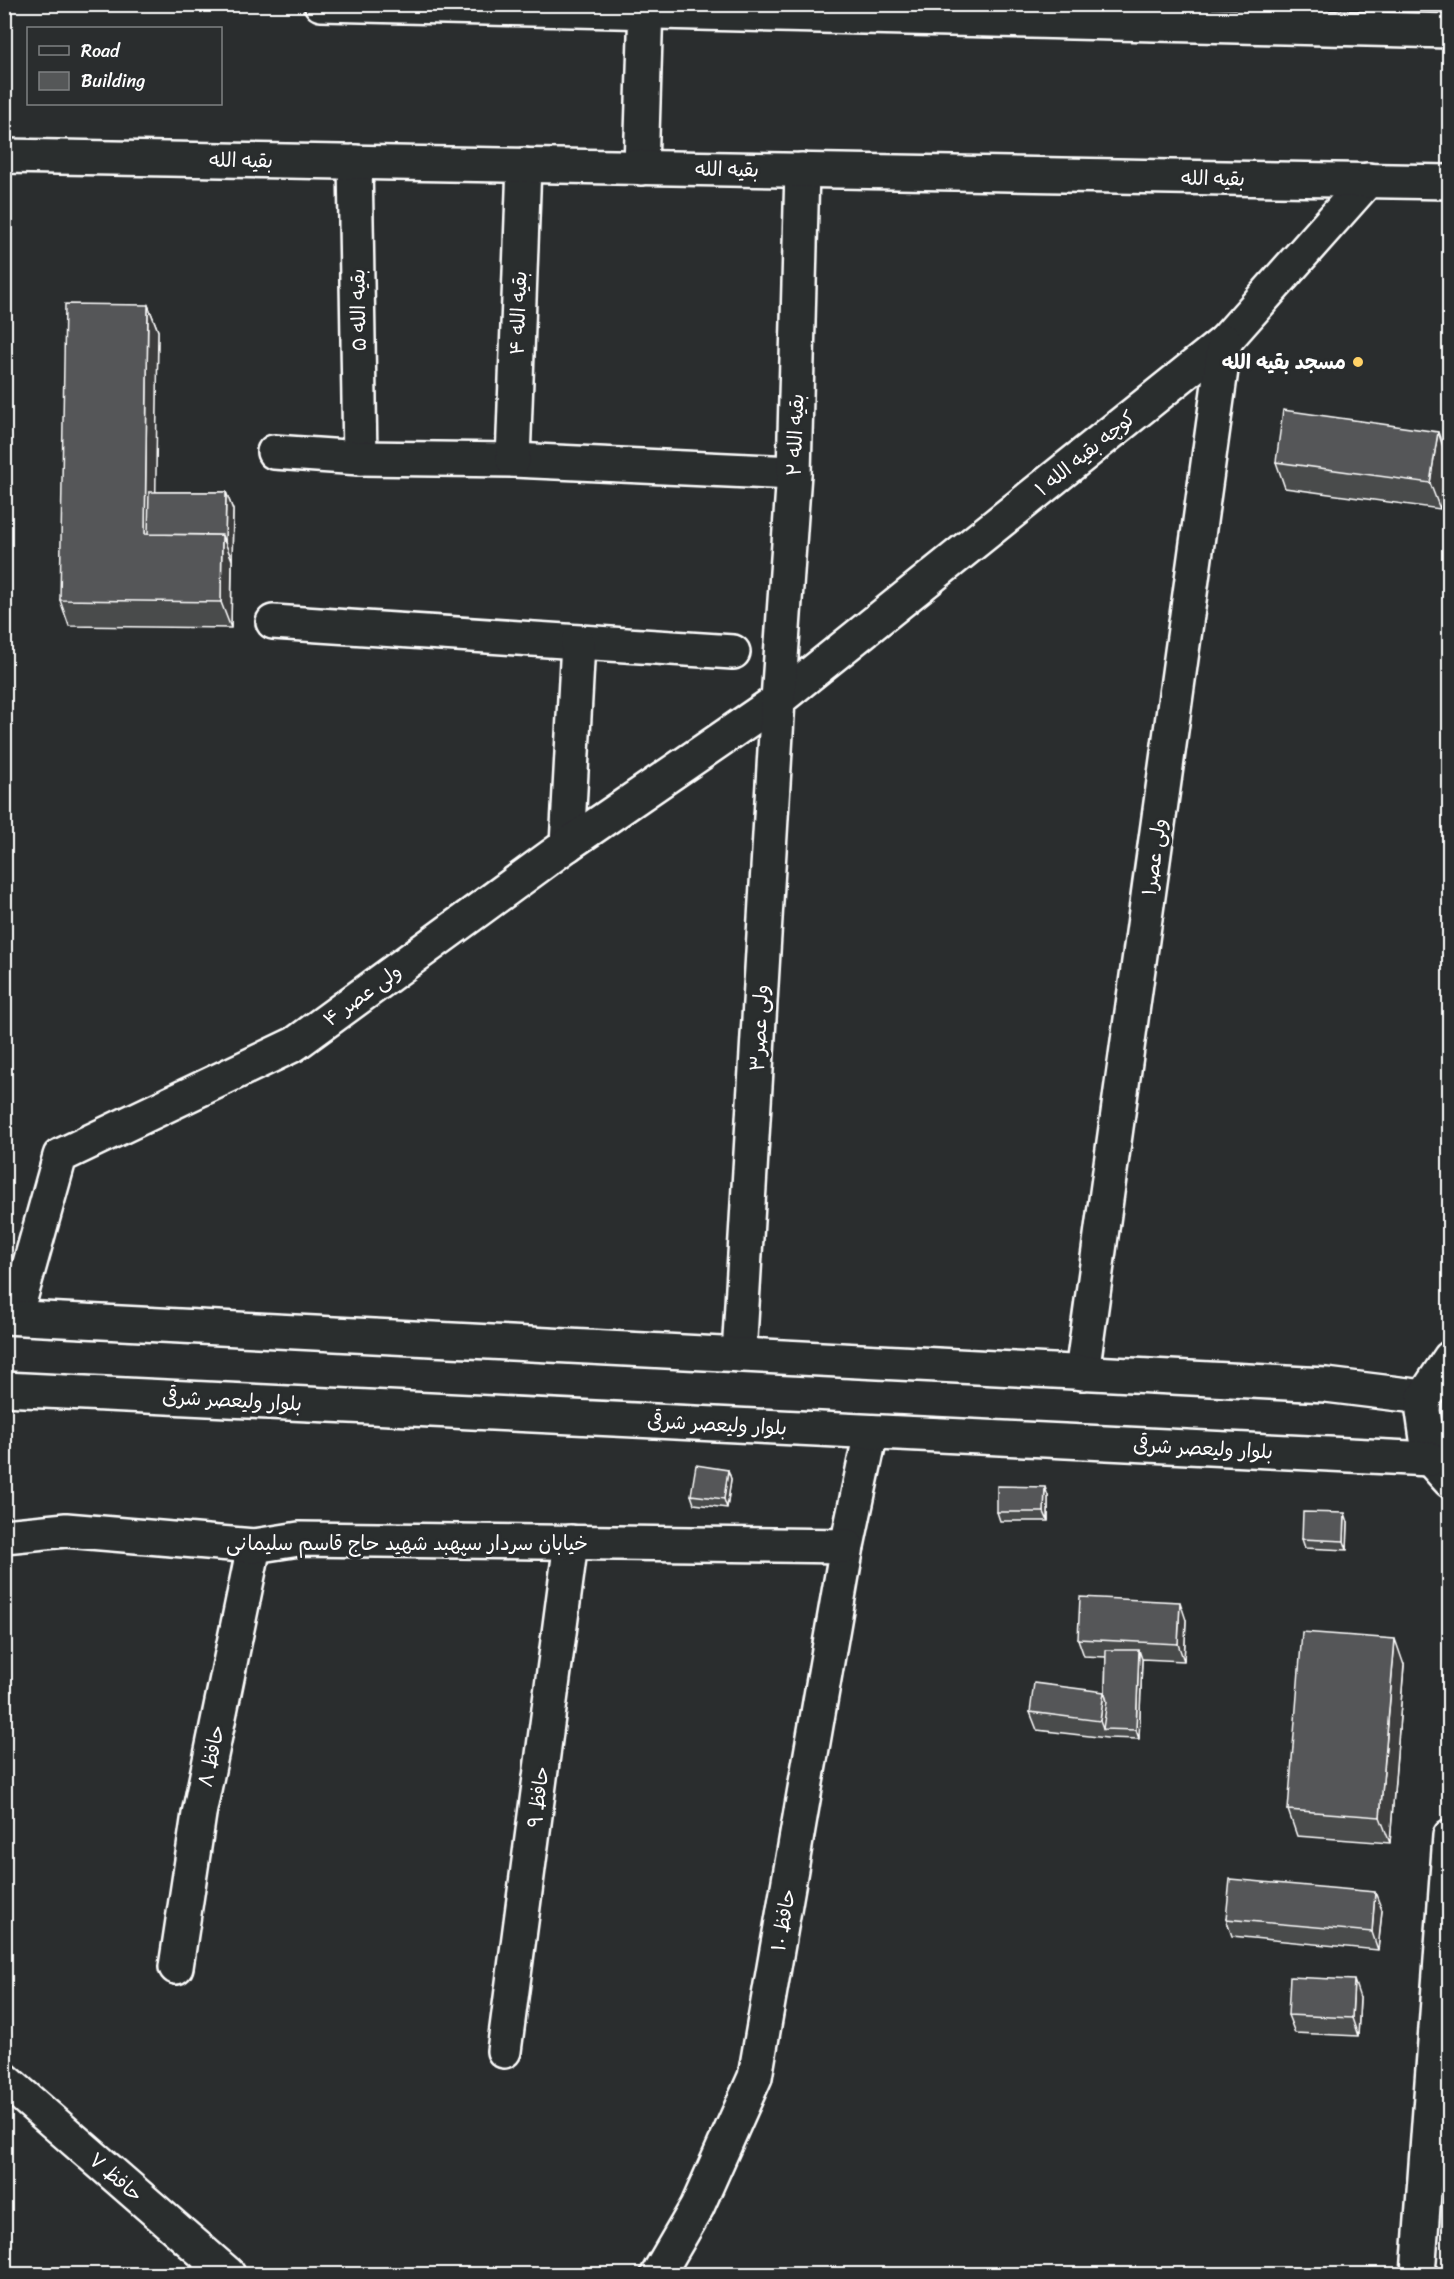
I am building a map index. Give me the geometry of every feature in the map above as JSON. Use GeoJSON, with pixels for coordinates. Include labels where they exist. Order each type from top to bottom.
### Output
{"type":"FeatureCollection","features":[{"type":"Feature","properties":{"kind":"street"},"geometry":{"type":"LineString","coordinates":[[321,4],[646,8],[1449,31]]}},
{"type":"Feature","properties":{"kind":"street"},"geometry":{"type":"LineString","coordinates":[[641,168],[646,8]]}},
{"type":"Feature","properties":{"kind":"street","name":"بقیه الله"},"geometry":{"type":"LineString","coordinates":[[4,156],[1449,182]]}},
{"type":"Feature","properties":{"kind":"street","name":"بقیه الله ۵"},"geometry":{"type":"LineString","coordinates":[[355,162],[360,458]]}},
{"type":"Feature","properties":{"kind":"street","name":"بقیه الله ۴"},"geometry":{"type":"LineString","coordinates":[[513,460],[524,165]]}},
{"type":"Feature","properties":{"kind":"street","name":"بقیه الله ۲"},"geometry":{"type":"LineString","coordinates":[[778,700],[794,473],[802,170]]}},
{"type":"Feature","properties":{"kind":"street","name":"کوچه بقیه الله ۱"},"geometry":{"type":"LineString","coordinates":[[778,700],[1225,341],[1368,180]]}},
{"type":"Feature","properties":{"kind":"street","name":"ولی عصر۱"},"geometry":{"type":"LineString","coordinates":[[1082,1372],[1225,341]]}},
{"type":"Feature","properties":{"kind":"street"},"geometry":{"type":"LineString","coordinates":[[274,452],[360,458],[513,460],[794,473]]}},
{"type":"Feature","properties":{"kind":"street"},"geometry":{"type":"LineString","coordinates":[[273,622],[733,652]]}},
{"type":"Feature","properties":{"kind":"street"},"geometry":{"type":"LineString","coordinates":[[567,845],[578,643]]}},
{"type":"Feature","properties":{"kind":"street","name":"ولی عصر ۴"},"geometry":{"type":"LineString","coordinates":[[10,1317],[60,1156],[295,1044],[567,845],[778,700]]}},
{"type":"Feature","properties":{"kind":"street","name":"ولی عصر۳"},"geometry":{"type":"LineString","coordinates":[[740,1355],[778,700]]}},
{"type":"Feature","properties":{"kind":"street"},"geometry":{"type":"LineString","coordinates":[[10,1317],[1326,1385],[1424,1397]]}},
{"type":"Feature","properties":{"kind":"street"},"geometry":{"type":"LineString","coordinates":[[1440,1470],[1423,1411],[1424,1397],[1449,1358]]}},
{"type":"Feature","properties":{"kind":"street","name":"بلوار ولیعصر شرقی"},"geometry":{"type":"LineString","coordinates":[[4,1389],[871,1432],[1440,1470]]}},
{"type":"Feature","properties":{"kind":"street","name":"حافظ ۱۰"},"geometry":{"type":"LineString","coordinates":[[658,2274],[697,2207],[755,2077],[847,1546],[871,1432]]}},
{"type":"Feature","properties":{"kind":"street","name":"خیابان سردار سپهبد شهید حاج قاسم سلیمانی"},"geometry":{"type":"LineString","coordinates":[[4,1536],[66,1530],[254,1546],[299,1539],[847,1546]]}},
{"type":"Feature","properties":{"kind":"street","name":"حافظ ۹"},"geometry":{"type":"LineString","coordinates":[[504,2052],[571,1542]]}},
{"type":"Feature","properties":{"kind":"street","name":"حافظ ۸"},"geometry":{"type":"LineString","coordinates":[[176,1967],[199,1814],[254,1546]]}},
{"type":"Feature","properties":{"kind":"street"},"geometry":{"type":"LineString","coordinates":[[1418,2274],[1449,1836]]}},
{"type":"Feature","properties":{"kind":"street","name":"حافظ ۷"},"geometry":{"type":"LineString","coordinates":[[4,2079],[228,2274]]}},
{"type":"Feature","properties":{"kind":"building"},"geometry":{"type":"Polygon","coordinates":[[[65,304],[148,305],[145,534],[222,535],[221,602],[60,600],[65,304]]]}},
{"type":"Feature","properties":{"kind":"building"},"geometry":{"type":"Polygon","coordinates":[[[1283,410],[1438,432],[1430,483],[1276,462],[1283,410]]]}},
{"type":"Feature","properties":{"kind":"building"},"geometry":{"type":"Polygon","coordinates":[[[149,492],[226,492],[225,543],[222,535],[148,534],[149,492]]]}},
{"type":"Feature","properties":{"kind":"building"},"geometry":{"type":"Polygon","coordinates":[[[696,1465],[728,1470],[724,1499],[691,1495],[696,1465]]]}},
{"type":"Feature","properties":{"kind":"building"},"geometry":{"type":"Polygon","coordinates":[[[997,1486],[1045,1487],[1044,1512],[997,1512],[997,1486]]]}},
{"type":"Feature","properties":{"kind":"building"},"geometry":{"type":"Polygon","coordinates":[[[1303,1512],[1345,1513],[1344,1541],[1302,1539],[1303,1512]]]}},
{"type":"Feature","properties":{"kind":"building"},"geometry":{"type":"Polygon","coordinates":[[[1080,1597],[1180,1602],[1178,1644],[1078,1639],[1080,1597]]]}},
{"type":"Feature","properties":{"kind":"building"},"geometry":{"type":"Polygon","coordinates":[[[1302,1632],[1395,1639],[1380,1817],[1288,1810],[1302,1632]]]}},
{"type":"Feature","properties":{"kind":"building"},"geometry":{"type":"Polygon","coordinates":[[[1106,1650],[1139,1650],[1136,1730],[1103,1729],[1107,1701],[1105,1694],[1106,1650]]]}},
{"type":"Feature","properties":{"kind":"building"},"geometry":{"type":"Polygon","coordinates":[[[1034,1683],[1104,1692],[1100,1721],[1030,1712],[1034,1683]]]}},
{"type":"Feature","properties":{"kind":"building"},"geometry":{"type":"Polygon","coordinates":[[[1230,1879],[1375,1892],[1372,1932],[1226,1919],[1230,1879]]]}},
{"type":"Feature","properties":{"kind":"building"},"geometry":{"type":"Polygon","coordinates":[[[1290,1977],[1354,1980],[1352,2018],[1288,2015],[1290,1977]]]}},
{"type":"Feature","properties":{"kind":"place","name":"مسجد بقیه الله"},"geometry":{"type":"Point","coordinates":[1358,362]}}]}
